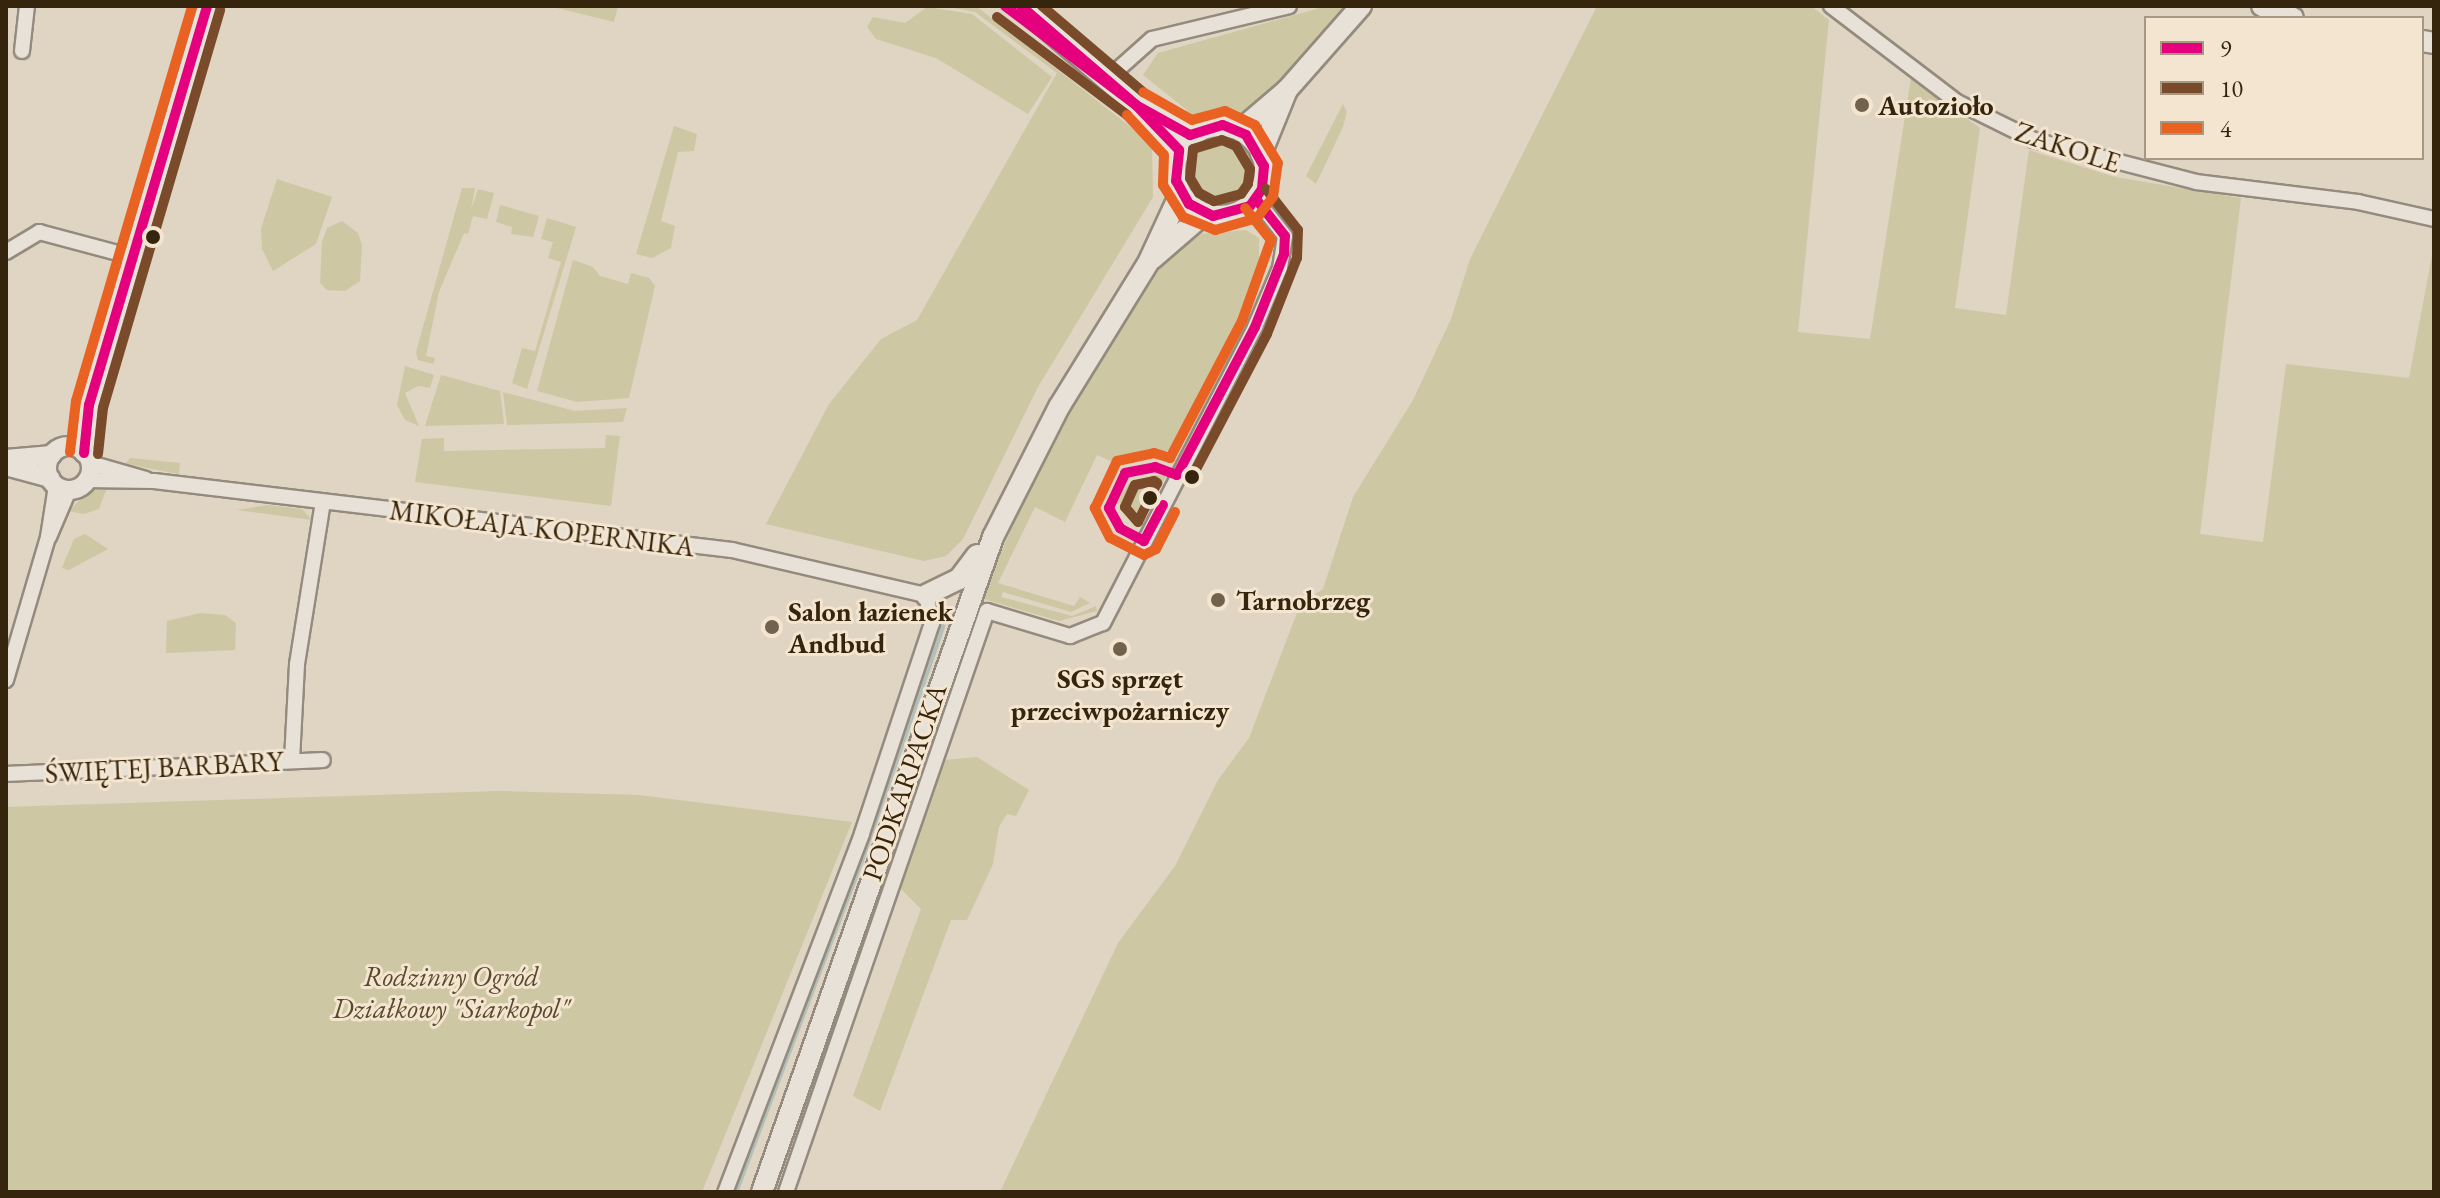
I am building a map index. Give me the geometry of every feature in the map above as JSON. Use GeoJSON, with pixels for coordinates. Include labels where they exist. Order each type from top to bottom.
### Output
{"type":"FeatureCollection","features":[{"type":"Feature","properties":{"kind":"main road"},"geometry":{"type":"LineString","coordinates":[[1005,6],[1057,42],[1136,105],[1153,110],[1184,143]]}},
{"type":"Feature","properties":{"kind":"main road"},"geometry":{"type":"LineString","coordinates":[[1021,6],[1057,42]]}},
{"type":"Feature","properties":{"kind":"main road"},"geometry":{"type":"LineString","coordinates":[[1240,130],[1287,90],[1361,6]]}},
{"type":"Feature","properties":{"kind":"main road"},"geometry":{"type":"LineString","coordinates":[[2262,6],[2288,16]]}},
{"type":"Feature","properties":{"kind":"main road"},"geometry":{"type":"LineString","coordinates":[[1261,154],[1240,130],[1223,125],[1184,143],[1175,170],[1180,194],[1204,214],[1236,214],[1256,199],[1265,178],[1261,154],[1287,90]]}},
{"type":"Feature","properties":{"kind":"main road","name":"PODKARPACKA"},"geometry":{"type":"LineString","coordinates":[[762,1192],[993,537],[1059,407],[1149,261],[1180,194]]}},
{"type":"Feature","properties":{"kind":"main road","name":"PODKARPACKA"},"geometry":{"type":"LineString","coordinates":[[1149,261],[1204,214]]}},
{"type":"Feature","properties":{"kind":"main road"},"geometry":{"type":"LineString","coordinates":[[926,595],[959,579],[993,537]]}},
{"type":"Feature","properties":{"kind":"street"},"geometry":{"type":"LineString","coordinates":[[22,51],[27,6]]}},
{"type":"Feature","properties":{"kind":"street"},"geometry":{"type":"LineString","coordinates":[[6,680],[48,537],[58,484],[77,459],[89,405],[207,6]]}},
{"type":"Feature","properties":{"kind":"street"},"geometry":{"type":"LineString","coordinates":[[1106,80],[1152,39],[1289,6]]}},
{"type":"Feature","properties":{"kind":"street","name":"ZAKOLE"},"geometry":{"type":"LineString","coordinates":[[1831,6],[1957,102],[2034,140],[2196,182],[2358,202],[2434,219]]}},
{"type":"Feature","properties":{"kind":"street"},"geometry":{"type":"LineString","coordinates":[[786,1192],[987,611],[1070,636],[1103,623],[1255,327],[1280,268],[1285,236],[1256,199]]}},
{"type":"Feature","properties":{"kind":"street"},"geometry":{"type":"LineString","coordinates":[[6,252],[39,232],[133,257]]}},
{"type":"Feature","properties":{"kind":"street","name":"MIKOŁAJA KOPERNIKA"},"geometry":{"type":"LineString","coordinates":[[6,459],[77,459],[154,481],[732,550],[926,595]]}},
{"type":"Feature","properties":{"kind":"street"},"geometry":{"type":"LineString","coordinates":[[58,484],[77,459]]}},
{"type":"Feature","properties":{"kind":"street"},"geometry":{"type":"LineString","coordinates":[[6,466],[58,484]]}},
{"type":"Feature","properties":{"kind":"street"},"geometry":{"type":"LineString","coordinates":[[292,760],[297,664],[323,502]]}},
{"type":"Feature","properties":{"kind":"street"},"geometry":{"type":"LineString","coordinates":[[725,1192],[862,834],[932,623],[926,595]]}},
{"type":"Feature","properties":{"kind":"street","name":"ŚWIĘTEJ BARBARY"},"geometry":{"type":"LineString","coordinates":[[6,774],[323,760]]}},
{"type":"Feature","properties":{"kind":"green space"},"geometry":{"type":"Polygon","coordinates":[[[549,6],[618,6],[614,22],[549,6]]]}},
{"type":"Feature","properties":{"kind":"green space"},"geometry":{"type":"Polygon","coordinates":[[[944,6],[976,6],[1137,132],[1152,148],[1153,197],[1038,387],[963,539],[946,556],[924,561],[766,524],[829,404],[881,339],[917,320],[1057,73],[975,12],[944,6]]]}},
{"type":"Feature","properties":{"kind":"green space"},"geometry":{"type":"Polygon","coordinates":[[[1327,6],[1345,6],[1284,78],[1239,118],[1181,118],[1187,110],[1143,75],[1158,53],[1327,6]]]}},
{"type":"Feature","properties":{"kind":"green space"},"geometry":{"type":"Polygon","coordinates":[[[1597,6],[1811,6],[1829,20],[1798,332],[1870,339],[1911,78],[1980,128],[1955,308],[2006,315],[2029,150],[2115,177],[2241,198],[2200,534],[2263,542],[2286,364],[2409,378],[2434,245],[2434,1192],[1000,1192],[1118,943],[1175,866],[1218,780],[1249,738],[1300,605],[1323,589],[1353,497],[1413,400],[1451,319],[1470,259],[1597,6]]]}},
{"type":"Feature","properties":{"kind":"green space"},"geometry":{"type":"Polygon","coordinates":[[[927,7],[972,14],[1052,77],[1028,114],[936,58],[876,39],[867,27],[873,17],[905,23],[927,7]]]}},
{"type":"Feature","properties":{"kind":"green space"},"geometry":{"type":"Polygon","coordinates":[[[1343,104],[1347,112],[1343,127],[1316,184],[1306,176],[1343,104]]]}},
{"type":"Feature","properties":{"kind":"green space"},"geometry":{"type":"Polygon","coordinates":[[[674,126],[697,134],[694,151],[678,152],[661,221],[675,226],[671,248],[652,258],[636,254],[674,126]]]}},
{"type":"Feature","properties":{"kind":"green space"},"geometry":{"type":"Polygon","coordinates":[[[1219,137],[1232,139],[1247,152],[1252,170],[1250,183],[1237,198],[1219,203],[1206,201],[1191,188],[1186,170],[1188,157],[1201,142],[1219,137]]]}},
{"type":"Feature","properties":{"kind":"green space"},"geometry":{"type":"Polygon","coordinates":[[[277,179],[332,197],[316,244],[273,271],[262,249],[261,229],[277,179]]]}},
{"type":"Feature","properties":{"kind":"green space"},"geometry":{"type":"Polygon","coordinates":[[[462,188],[475,188],[471,210],[478,189],[494,193],[487,219],[473,216],[468,234],[464,233],[439,292],[426,356],[435,358],[433,364],[418,360],[416,352],[462,188]]]}},
{"type":"Feature","properties":{"kind":"green space"},"geometry":{"type":"Polygon","coordinates":[[[500,205],[539,216],[533,237],[511,234],[512,227],[496,222],[500,205]]]}},
{"type":"Feature","properties":{"kind":"green space"},"geometry":{"type":"Polygon","coordinates":[[[547,218],[576,227],[527,389],[512,383],[522,348],[535,351],[561,262],[548,258],[553,242],[541,239],[547,218]]]}},
{"type":"Feature","properties":{"kind":"green space"},"geometry":{"type":"Polygon","coordinates":[[[342,221],[358,233],[362,245],[360,281],[345,291],[327,290],[320,283],[322,242],[327,228],[342,221]]]}},
{"type":"Feature","properties":{"kind":"green space"},"geometry":{"type":"Polygon","coordinates":[[[1246,230],[1259,238],[1259,261],[1267,264],[1177,448],[1120,465],[1097,455],[1065,522],[1035,507],[998,583],[1074,606],[1080,597],[1090,603],[1071,612],[1003,592],[1001,597],[1072,616],[1096,606],[1097,611],[1059,621],[980,598],[1061,421],[1138,293],[1179,239],[1188,244],[1201,234],[1246,230]]]}},
{"type":"Feature","properties":{"kind":"green space"},"geometry":{"type":"Polygon","coordinates":[[[573,260],[593,267],[600,276],[628,284],[631,273],[649,278],[655,286],[629,398],[577,402],[537,391],[573,260]]]}},
{"type":"Feature","properties":{"kind":"green space"},"geometry":{"type":"Polygon","coordinates":[[[405,366],[434,375],[430,388],[418,386],[405,393],[419,426],[405,420],[397,405],[405,366]]]}},
{"type":"Feature","properties":{"kind":"green space"},"geometry":{"type":"Polygon","coordinates":[[[441,375],[500,391],[504,424],[425,426],[441,375]]]}},
{"type":"Feature","properties":{"kind":"green space"},"geometry":{"type":"Polygon","coordinates":[[[503,392],[575,411],[627,408],[623,422],[507,425],[503,392]]]}},
{"type":"Feature","properties":{"kind":"green space"},"geometry":{"type":"Polygon","coordinates":[[[606,435],[620,436],[611,506],[415,482],[422,439],[444,438],[444,451],[605,448],[606,435]]]}},
{"type":"Feature","properties":{"kind":"green space"},"geometry":{"type":"Polygon","coordinates":[[[130,458],[180,463],[179,474],[126,464],[130,458]]]}},
{"type":"Feature","properties":{"kind":"green space"},"geometry":{"type":"Polygon","coordinates":[[[1155,475],[1166,476],[1146,516],[1130,508],[1135,497],[1126,506],[1117,502],[1128,484],[1155,475]]]}},
{"type":"Feature","properties":{"kind":"green space"},"geometry":{"type":"Polygon","coordinates":[[[107,488],[99,509],[84,514],[69,511],[90,489],[107,488]]]}},
{"type":"Feature","properties":{"kind":"green space"},"geometry":{"type":"Polygon","coordinates":[[[268,505],[302,509],[312,520],[237,510],[268,505]]]}},
{"type":"Feature","properties":{"kind":"green space"},"geometry":{"type":"Polygon","coordinates":[[[85,534],[108,549],[69,570],[62,568],[74,539],[85,534]]]}},
{"type":"Feature","properties":{"kind":"green space"},"geometry":{"type":"Polygon","coordinates":[[[200,613],[225,615],[236,623],[235,650],[166,653],[167,621],[200,613]]]}},
{"type":"Feature","properties":{"kind":"green space"},"geometry":{"type":"Polygon","coordinates":[[[977,757],[1029,790],[1016,816],[1007,814],[999,827],[993,864],[967,920],[951,920],[880,1111],[853,1096],[921,909],[900,888],[944,760],[977,757]]]}},
{"type":"Feature","properties":{"kind":"green space","name":"Rodzinny Ogród Działkowy \"Siarkopol\""},"geometry":{"type":"Polygon","coordinates":[[[498,791],[639,795],[852,822],[702,1192],[6,1192],[6,807],[498,791]]]}},
{"type":"Feature","properties":{"kind":"waterway"},"geometry":{"type":"LineString","coordinates":[[735,1192],[858,869],[942,626]]}},
{"type":"Feature","properties":{"kind":"transit line","name":"4"},"geometry":{"type":"LineString","coordinates":[[70,452],[76,401],[192,6]]}},
{"type":"Feature","properties":{"kind":"transit line","name":"9"},"geometry":{"type":"LineString","coordinates":[[84,453],[89,405],[207,6]]}},
{"type":"Feature","properties":{"kind":"transit line","name":"9"},"geometry":{"type":"LineString","coordinates":[[1005,6],[1136,105]]}},
{"type":"Feature","properties":{"kind":"transit line","name":"9"},"geometry":{"type":"LineString","coordinates":[[1021,6],[1136,105]]}},
{"type":"Feature","properties":{"kind":"transit line","name":"10"},"geometry":{"type":"LineString","coordinates":[[1042,6],[1143,92]]}},
{"type":"Feature","properties":{"kind":"transit line","name":"10"},"geometry":{"type":"LineString","coordinates":[[98,454],[103,408],[220,10]]}},
{"type":"Feature","properties":{"kind":"transit line","name":"10"},"geometry":{"type":"LineString","coordinates":[[997,17],[1127,115]]}},
{"type":"Feature","properties":{"kind":"transit line","name":"4"},"geometry":{"type":"LineString","coordinates":[[1127,115],[1164,155],[1163,185],[1183,217],[1215,230],[1257,218],[1273,197],[1278,163],[1255,125],[1225,111],[1192,120],[1143,92]]}},
{"type":"Feature","properties":{"kind":"transit line","name":"9"},"geometry":{"type":"LineString","coordinates":[[1136,105],[1190,135],[1223,125],[1246,135],[1264,166],[1262,189],[1250,206],[1213,216],[1189,204],[1176,181],[1179,150],[1136,105]]}},
{"type":"Feature","properties":{"kind":"transit line","name":"10"},"geometry":{"type":"LineString","coordinates":[[1222,140],[1236,146],[1250,169],[1248,184],[1241,194],[1214,201],[1199,193],[1190,178],[1193,149],[1222,140]]}},
{"type":"Feature","properties":{"kind":"transit line","name":"10"},"geometry":{"type":"LineString","coordinates":[[1192,477],[1267,334],[1297,258],[1298,230],[1266,189]]}},
{"type":"Feature","properties":{"kind":"transit line","name":"9"},"geometry":{"type":"LineString","coordinates":[[1163,505],[1144,541],[1120,528],[1109,508],[1125,473],[1155,467],[1177,475],[1255,327],[1284,254],[1285,236],[1256,199]]}},
{"type":"Feature","properties":{"kind":"transit line","name":"4"},"geometry":{"type":"LineString","coordinates":[[1175,512],[1156,549],[1144,555],[1110,538],[1095,508],[1117,461],[1154,453],[1170,458],[1242,321],[1271,240],[1245,208]]}},
{"type":"Feature","properties":{"kind":"transit line","name":"10"},"geometry":{"type":"LineString","coordinates":[[1154,481],[1157,483],[1138,522],[1125,507],[1135,485],[1154,481]]}},
{"type":"Feature","properties":{"kind":"place","name":"Autozioło"},"geometry":{"type":"Point","coordinates":[1862,105]}},
{"type":"Feature","properties":{"kind":"place","name":"Tarnobrzeg"},"geometry":{"type":"Point","coordinates":[1218,600]}},
{"type":"Feature","properties":{"kind":"place","name":"Salon łazienek Andbud"},"geometry":{"type":"Point","coordinates":[772,627]}},
{"type":"Feature","properties":{"kind":"place","name":"SGS sprzęt przeciwpożarniczy"},"geometry":{"type":"Point","coordinates":[1120,649]}}]}
